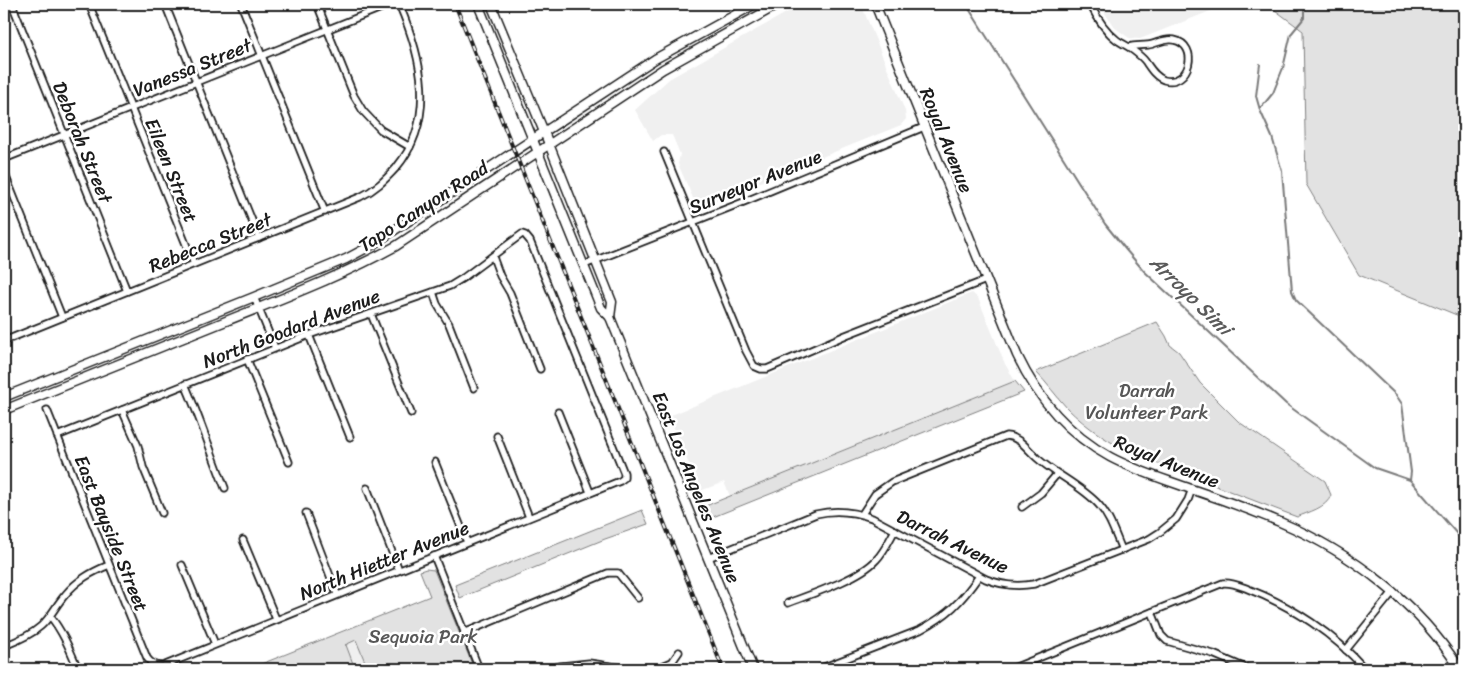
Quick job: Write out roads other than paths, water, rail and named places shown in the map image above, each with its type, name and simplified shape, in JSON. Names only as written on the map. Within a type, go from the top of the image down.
[{"type":"main road","name":"East Los Angeles Avenue","points":[[478,4],[601,308],[610,317],[754,669]]},
{"type":"main road","name":"East Los Angeles Avenue","points":[[490,4],[596,260],[612,302],[610,317]]},
{"type":"main road","name":"Tapo Canyon Road","points":[[4,397],[346,259],[372,245],[656,59],[755,4]]},
{"type":"main road","name":"Tapo Canyon Road","points":[[4,410],[351,270],[396,246],[663,69],[779,4]]},
{"type":"main road","name":"Royal Avenue","points":[[875,4],[986,280],[1024,369],[1036,390],[1056,414],[1083,439],[1110,457],[1146,473],[1280,523],[1309,536],[1351,560],[1410,607],[1443,645],[1460,669]]},
{"type":"street","name":"Deborah Street","points":[[12,4],[127,291]]},
{"type":"street","name":"Eileen Street","points":[[89,4],[194,264]]},
{"type":"street","points":[[165,4],[259,238]]},
{"type":"street","points":[[241,4],[324,212]]},
{"type":"street","points":[[317,4],[354,96],[363,112],[381,130],[410,147]]},
{"type":"street","name":"Vanessa Street","points":[[4,159],[391,4]]},
{"type":"street","name":"Rebecca Street","points":[[4,340],[324,212],[360,197],[377,187],[397,166],[410,147],[420,119],[422,88],[414,45],[399,4]]},
{"type":"street","points":[[1090,4],[1106,30],[1116,40],[1129,47],[1144,60],[1156,75],[1163,80],[1177,78],[1189,68],[1187,49],[1175,40],[1129,47]]},
{"type":"street","name":"Surveyor Avenue","points":[[584,265],[924,127]]},
{"type":"street","points":[[664,152],[746,352],[754,366],[761,369],[767,369],[846,335],[986,280]]},
{"type":"street","points":[[4,172],[62,317]]},
{"type":"street","name":"North Goodard Avenue","points":[[57,436],[246,359],[450,286],[493,257],[520,235],[525,235],[530,241],[624,473],[624,478]]},
{"type":"street","points":[[493,257],[500,276],[510,293],[540,369]]},
{"type":"street","points":[[433,292],[437,304],[449,324],[474,388]]},
{"type":"street","points":[[254,297],[275,348]]},
{"type":"street","points":[[371,314],[411,413]]},
{"type":"street","points":[[309,335],[350,437]]},
{"type":"street","points":[[246,359],[289,462]]},
{"type":"street","points":[[185,384],[201,420],[206,442],[225,488]]},
{"type":"street","name":"East Bayside Street","points":[[47,410],[146,658],[154,665]]},
{"type":"street","points":[[122,410],[138,446],[143,467],[162,513]]},
{"type":"street","points":[[558,412],[590,492]]},
{"type":"street","points":[[497,436],[529,517]]},
{"type":"street","points":[[862,514],[875,494],[892,482],[1006,436],[1013,436],[1018,438],[1056,474],[1089,496],[1100,506],[1109,519],[1122,550]]},
{"type":"street","points":[[434,462],[467,542]]},
{"type":"street","points":[[1022,507],[1041,493],[1056,474]]},
{"type":"street","name":"North Hietter Avenue","points":[[154,665],[163,666],[624,478]]},
{"type":"street","points":[[367,488],[399,570]]},
{"type":"street","name":"Darrah Avenue","points":[[708,558],[816,514],[842,510],[862,514],[998,584],[1022,586],[1034,584],[1149,539],[1169,526],[1188,500],[1192,489]]},
{"type":"street","points":[[306,513],[337,594]]},
{"type":"street","points":[[788,604],[852,577],[866,569],[875,562],[895,530]]},
{"type":"street","points":[[243,540],[276,620]]},
{"type":"street","points":[[434,556],[479,669]]},
{"type":"street","points":[[4,646],[31,634],[50,616],[64,595],[77,582],[89,574],[110,565]]},
{"type":"street","points":[[182,565],[215,644]]},
{"type":"street","points":[[464,633],[608,573],[618,573],[638,598]]},
{"type":"street","points":[[819,669],[920,630],[933,623],[947,614],[967,594],[980,576]]},
{"type":"street","points":[[1011,669],[1223,583],[1234,584],[1282,604],[1312,623],[1346,650],[1365,669]]},
{"type":"street","points":[[1346,650],[1393,592]]},
{"type":"street","points":[[1152,612],[1161,635],[1167,641],[1213,654],[1248,669]]},
{"type":"street","points":[[50,616],[58,625],[65,638],[78,669]]},
{"type":"street","points":[[655,669],[672,662],[679,652]]},
{"type":"street","points":[[548,669],[589,663],[630,669]]},
{"type":"waterway","name":"Arroyo Simi","points":[[966,4],[1105,224],[1144,271],[1286,404],[1375,468],[1410,480],[1464,542]]},
{"type":"waterway","points":[[1260,109],[1273,93],[1283,68],[1291,34],[1304,18],[1304,4]]},
{"type":"waterway","points":[[1260,64],[1256,96],[1272,137],[1282,171],[1292,291],[1296,300],[1396,395],[1402,404],[1411,472],[1410,480]]},
{"type":"railway","points":[[455,4],[723,669]]},
{"type":"park label","name":"Darrah Volunteer Park","points":[[1147,401]]},
{"type":"park label","name":"Sequoia Park","points":[[423,636]]}]
